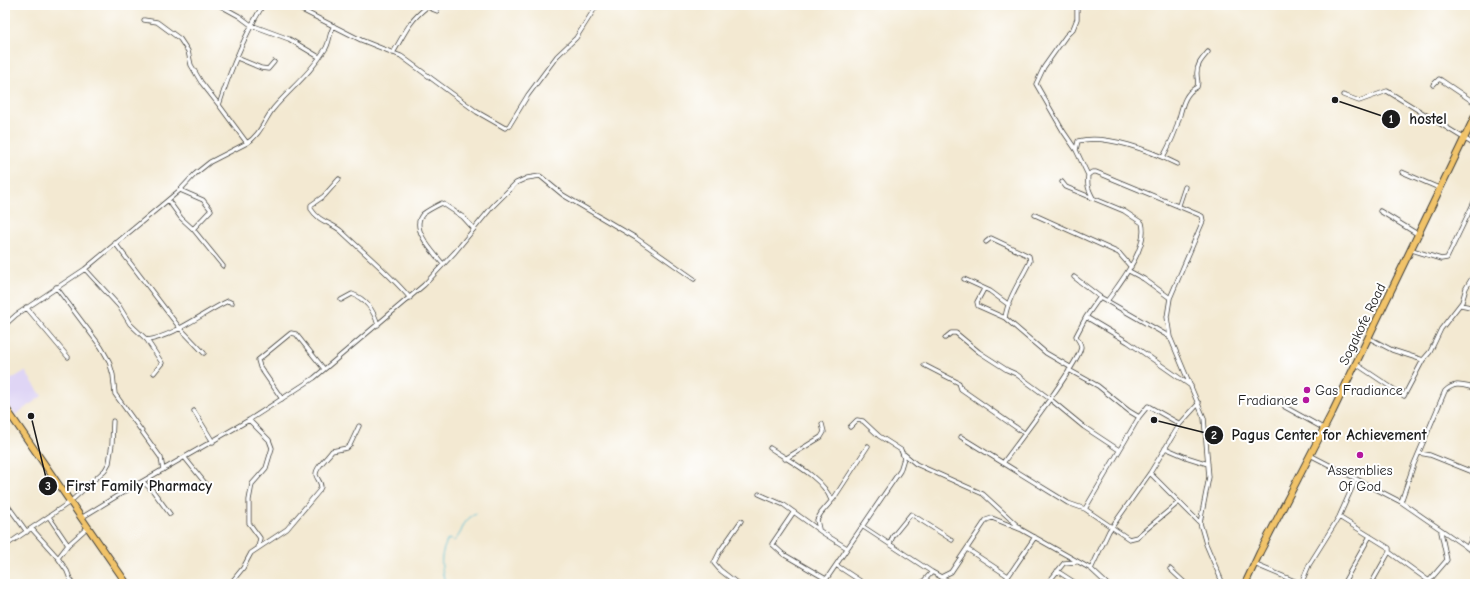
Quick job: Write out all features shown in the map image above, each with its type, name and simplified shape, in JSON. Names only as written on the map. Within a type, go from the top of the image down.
[{"type":"main road","name":"Sogakofe Road","points":[[1245,584],[1309,454],[1369,338],[1412,250],[1439,188],[1475,116]]},
{"type":"main road","points":[[5,407],[127,584]]},
{"type":"street","points":[[219,5],[240,16],[251,25],[289,39],[320,57]]},
{"type":"street","points":[[219,105],[226,83],[251,25],[263,5]]},
{"type":"street","points":[[292,5],[361,40],[401,56],[477,112],[505,128],[509,126],[528,95],[557,56],[576,38],[597,5]]},
{"type":"street","points":[[1077,5],[1077,19],[1073,29],[1066,36],[1044,67],[1036,84],[1055,119],[1076,150],[1088,175],[1087,187],[1093,198]]},
{"type":"street","points":[[393,53],[408,25],[420,12],[427,6],[437,11]]},
{"type":"street","points":[[144,20],[158,22],[185,44],[191,65],[201,82],[247,143]]},
{"type":"street","points":[[5,325],[26,307],[85,268],[180,190],[195,174],[210,162],[254,139],[273,110],[305,78],[320,57],[327,47],[330,31],[334,26]]},
{"type":"street","points":[[1163,157],[1178,123],[1181,107],[1191,90],[1197,87],[1199,82],[1197,75],[1198,65],[1208,52]]},
{"type":"street","points":[[237,58],[268,69],[274,62]]},
{"type":"street","points":[[1432,85],[1439,79],[1475,103]]},
{"type":"street","points":[[1343,95],[1359,101],[1387,91],[1475,145]]},
{"type":"street","points":[[1076,150],[1078,141],[1095,139],[1132,147],[1163,157],[1177,164]]},
{"type":"street","points":[[1088,175],[1096,172],[1202,216],[1203,221],[1170,298],[1167,317],[1170,337],[1192,386],[1204,418],[1208,464],[1207,492],[1200,524]]},
{"type":"street","points":[[1402,172],[1439,188]]},
{"type":"street","points":[[81,518],[249,420],[324,369],[410,298],[443,264],[473,228],[516,183],[527,178],[540,176],[563,195],[636,238],[694,279]]},
{"type":"street","points":[[339,179],[324,196],[314,201],[311,205],[311,209],[327,225],[340,230],[386,272],[410,298]]},
{"type":"street","points":[[1062,182],[1066,188],[1124,211],[1142,223],[1144,228],[1139,247],[1130,269],[1107,301]]},
{"type":"street","points":[[1179,206],[1185,188]]},
{"type":"street","points":[[180,190],[203,200],[211,210],[193,229]]},
{"type":"street","points":[[168,200],[181,218],[193,229],[223,266]]},
{"type":"street","points":[[1412,250],[1441,259],[1447,258],[1475,200]]},
{"type":"street","points":[[443,264],[424,241],[417,225],[418,220],[442,202],[463,217],[473,228]]},
{"type":"street","points":[[1380,211],[1419,234]]},
{"type":"street","points":[[1035,215],[1119,253],[1130,269],[1170,298]]},
{"type":"street","points":[[986,242],[991,238],[998,240],[1028,256],[1030,261],[1015,288],[1005,318]]},
{"type":"street","points":[[115,243],[179,327],[204,353]]},
{"type":"street","points":[[85,268],[119,306],[130,324],[148,340],[162,363],[154,373]]},
{"type":"street","points":[[1356,364],[1404,396],[1423,360],[1430,352],[1441,329],[1461,305],[1466,288],[1474,278],[1475,273]]},
{"type":"street","points":[[1074,277],[1100,297],[1170,337]]},
{"type":"street","points":[[964,279],[990,291],[1009,305]]},
{"type":"street","points":[[56,287],[104,352],[113,374],[115,394],[161,458],[163,470]]},
{"type":"street","points":[[984,289],[977,302],[978,306],[1005,318],[1046,352],[1098,386],[1129,411],[1139,417]]},
{"type":"street","points":[[341,300],[352,294],[356,295],[375,313],[378,325]]},
{"type":"street","points":[[1003,463],[1070,369],[1079,353],[1081,346],[1076,336],[1086,317],[1100,297]]},
{"type":"street","points":[[148,340],[156,338],[179,327],[228,301],[232,303]]},
{"type":"street","points":[[1461,305],[1475,308]]},
{"type":"street","points":[[26,307],[68,357]]},
{"type":"street","points":[[1086,317],[1128,342],[1192,386]]},
{"type":"street","points":[[282,399],[260,367],[258,360],[291,333],[296,334],[324,369]]},
{"type":"street","points":[[945,338],[951,333],[956,333],[979,352],[1016,374],[1084,427],[1119,450]]},
{"type":"street","points":[[1369,338],[1392,350],[1423,360]]},
{"type":"street","points":[[924,365],[959,383],[961,389],[1024,432]]},
{"type":"street","points":[[1401,502],[1419,453],[1445,391],[1452,386],[1460,384],[1475,388]]},
{"type":"street","points":[[1283,400],[1285,407],[1323,428]]},
{"type":"street","points":[[1091,568],[1112,527],[1150,473],[1180,424],[1199,403]]},
{"type":"street","points":[[1084,509],[1139,417],[1148,406],[1180,424]]},
{"type":"street","points":[[194,411],[212,442]]},
{"type":"street","points":[[850,427],[860,419],[916,464],[984,494],[1022,530]]},
{"type":"street","points":[[249,420],[269,440],[272,448],[266,468],[252,484],[249,500],[249,523],[260,538],[258,548]]},
{"type":"street","points":[[5,546],[70,502],[107,467],[112,444],[113,421]]},
{"type":"street","points":[[785,459],[821,437],[824,432],[822,424]]},
{"type":"street","points":[[230,584],[243,568],[251,553],[290,526],[321,488],[321,483],[316,473],[318,467],[329,458],[332,451],[347,448],[350,445],[359,426]]},
{"type":"street","points":[[961,437],[1068,503],[1084,509],[1132,540],[1137,538],[1179,502]]},
{"type":"street","points":[[819,528],[817,520],[868,446]]},
{"type":"street","points":[[770,448],[815,479],[828,494],[831,500]]},
{"type":"street","points":[[1165,448],[1208,464]]},
{"type":"street","points":[[1419,453],[1430,455],[1475,473]]},
{"type":"street","points":[[823,584],[900,471],[904,454]]},
{"type":"street","points":[[1309,454],[1401,502],[1441,532],[1475,553]]},
{"type":"street","points":[[185,458],[205,482]]},
{"type":"street","points":[[1150,473],[1200,524],[1206,544],[1223,584]]},
{"type":"street","points":[[1254,564],[1301,584],[1309,565],[1339,517],[1356,479]]},
{"type":"street","points":[[143,482],[156,495],[170,514]]},
{"type":"street","points":[[759,494],[784,505],[847,548]]},
{"type":"street","points":[[5,502],[27,532]]},
{"type":"street","points":[[794,513],[772,544],[783,554],[826,579]]},
{"type":"street","points":[[890,544],[896,532],[911,514],[952,540]]},
{"type":"street","points":[[49,517],[68,545]]},
{"type":"street","points":[[1339,517],[1387,545],[1390,552],[1429,581],[1447,560],[1441,532]]},
{"type":"street","points":[[941,577],[951,572],[989,518],[1034,536],[1076,562],[1091,568],[1107,584]]},
{"type":"street","points":[[738,584],[720,570],[714,563],[720,550],[741,521]]},
{"type":"street","points":[[862,526],[932,572],[954,584]]},
{"type":"street","points":[[58,558],[68,545],[88,527]]},
{"type":"street","points":[[32,529],[58,558],[67,571],[72,584]]},
{"type":"street","points":[[1467,548],[1475,533]]},
{"type":"street","points":[[1004,584],[1034,536]]},
{"type":"street","points":[[1343,584],[1370,536]]},
{"type":"street","points":[[967,549],[1008,576]]},
{"type":"street","points":[[1371,584],[1390,552]]},
{"type":"street","points":[[1047,584],[1056,571],[1064,564],[1076,562]]},
{"type":"street","points":[[836,565],[865,584]]},
{"type":"street","points":[[1170,568],[1186,584]]},
{"type":"street","points":[[1056,571],[1077,584]]},
{"type":"street","points":[[921,584],[932,572]]},
{"type":"shaded area","points":[[25,371],[42,396],[15,415],[5,400],[5,383]]},
{"type":"waterway","points":[[445,584],[442,561],[445,545],[448,539],[454,541],[460,534],[467,520],[476,514]]},
{"type":"place","name":"hostel","points":[[1335,100]]},
{"type":"place","name":"Gas Fradiance","points":[[1307,390]]},
{"type":"place","name":"Fradiance","points":[[1306,400]]},
{"type":"place","name":"First Family Pharmacy","points":[[31,416]]},
{"type":"place","name":"Pagus Center for Achievement","points":[[1154,420]]},
{"type":"place","name":"Assemblies Of God","points":[[1360,455]]}]
